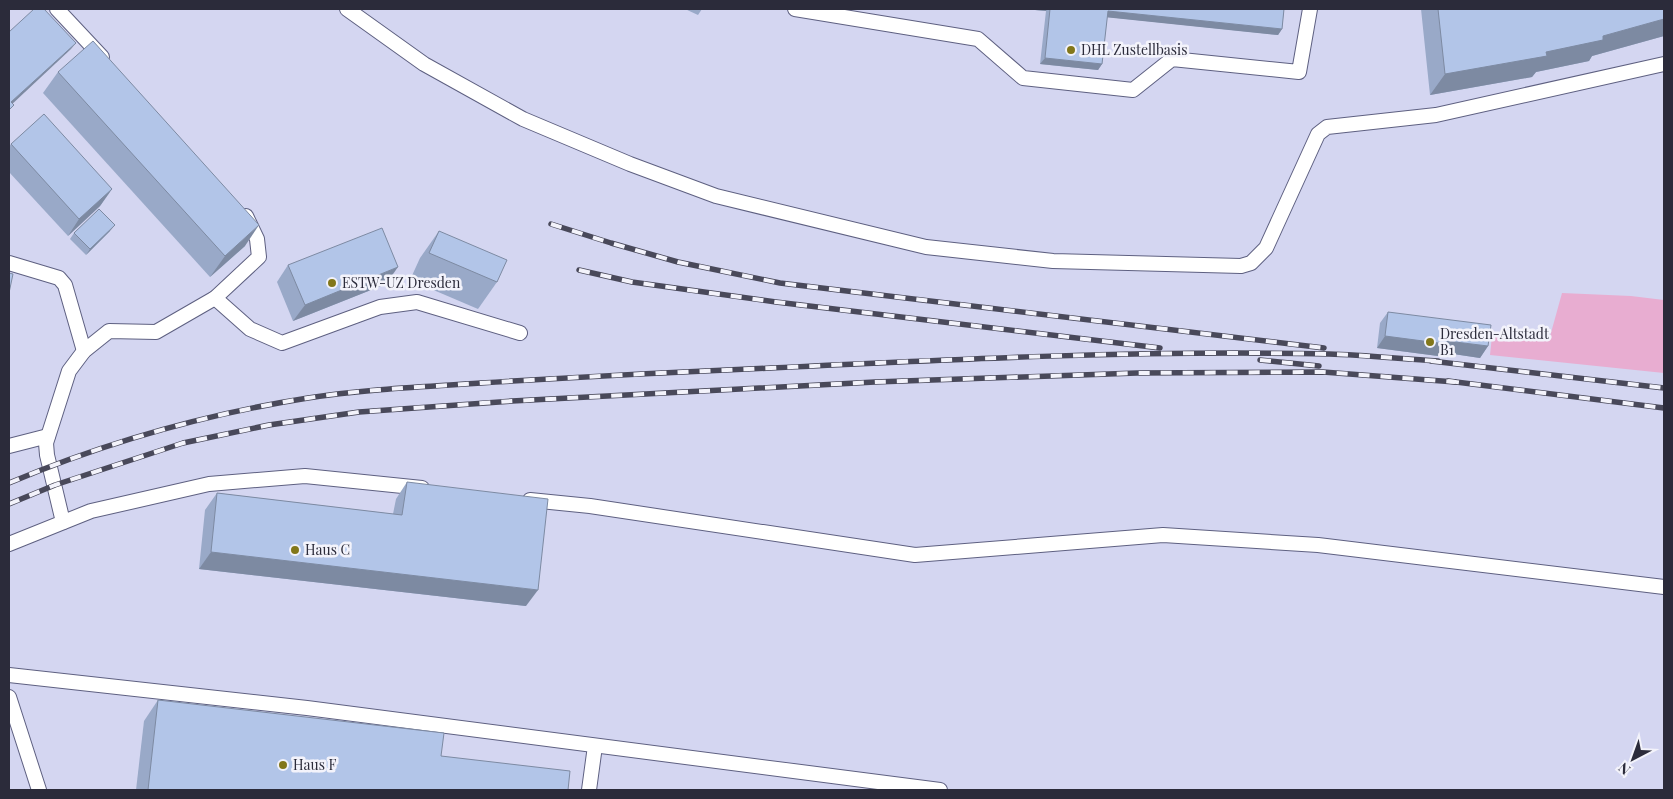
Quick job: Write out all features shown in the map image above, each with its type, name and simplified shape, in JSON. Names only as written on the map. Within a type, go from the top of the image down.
[{"type":"lane","points":[[57,9],[111,67]]},
{"type":"lane","points":[[347,9],[424,64],[523,119],[630,164],[716,196],[926,247],[1053,261],[1241,266],[1251,263],[1266,248],[1318,134],[1327,127],[1436,115],[1664,64]]},
{"type":"lane","points":[[795,9],[978,38],[1023,78],[1133,90],[1172,59],[1299,72],[1310,9]]},
{"type":"lane","points":[[63,522],[47,455],[46,442],[69,371],[84,351],[109,331],[156,332],[215,298],[259,257],[257,239],[248,218],[238,205]]},
{"type":"lane","points":[[9,263],[59,278],[64,285],[84,351]]},
{"type":"lane","points":[[215,298],[250,329],[282,343],[380,307],[417,302],[520,333]]},
{"type":"lane","points":[[9,446],[48,436]]},
{"type":"lane","points":[[9,544],[91,511],[209,484],[305,476],[432,489]]},
{"type":"lane","points":[[521,499],[590,506],[915,555],[1163,536],[1318,545],[1664,587]]},
{"type":"lane","points":[[9,675],[307,708],[940,790]]},
{"type":"lane","points":[[9,697],[39,790]]},
{"type":"lane","points":[[589,790],[595,746]]},
{"type":"shaded area","points":[[9,9],[1664,9],[1664,790],[9,790]]},
{"type":"shaded area","points":[[1562,293],[1631,296],[1664,300],[1664,373],[1490,355],[1492,336],[1549,340]]},
{"type":"building","points":[[34,9],[44,9],[76,43],[11,102],[14,105],[9,110],[9,32]]},
{"type":"building","name":"DHL Zustellbasis","points":[[1050,9],[1284,9],[1282,29],[1108,11],[1102,64],[1045,58]]},
{"type":"building","points":[[1438,9],[1664,9],[1664,19],[1603,36],[1603,40],[1546,52],[1547,56],[1445,74]]},
{"type":"building","points":[[93,41],[259,225],[225,256],[58,72]]},
{"type":"building","points":[[44,114],[112,189],[79,219],[11,144]]},
{"type":"building","points":[[99,209],[115,225],[90,249],[74,233]]},
{"type":"building","name":"ESTW-UZ Dresden","points":[[382,228],[398,267],[305,305],[288,265]]},
{"type":"building","points":[[439,231],[507,260],[497,282],[429,253]]},
{"type":"building","points":[[9,273],[13,274],[9,293]]},
{"type":"building","points":[[1388,312],[1491,325],[1488,346],[1447,341],[1446,344],[1385,336]]},
{"type":"building","points":[[407,482],[548,499],[538,590],[211,552],[217,493],[402,515]]},
{"type":"building","name":"Haus F","points":[[158,700],[444,733],[441,756],[570,771],[568,790],[148,790]]},
{"type":"railway","points":[[551,224],[678,262],[780,283],[1324,348]]},
{"type":"railway","points":[[579,270],[632,282],[776,302],[1160,348]]},
{"type":"railway","points":[[9,483],[81,455],[194,421],[308,398],[373,390],[910,361],[1120,354],[1259,353],[1343,355],[1438,361]]},
{"type":"railway","points":[[1260,360],[1319,366]]},
{"type":"railway","points":[[1431,361],[1664,388]]},
{"type":"railway","points":[[9,504],[55,485],[183,443],[269,425],[359,412],[512,401],[875,382],[1137,373],[1323,372],[1455,382]]},
{"type":"railway","points":[[1448,381],[1664,408]]},
{"type":"place","name":"DHL Zustellbasis","points":[[1071,50]]},
{"type":"place","name":"ESTW-UZ Dresden","points":[[332,283]]},
{"type":"place","name":"Dresden-Altstadt B1","points":[[1430,342]]},
{"type":"place","name":"Haus C","points":[[295,550]]},
{"type":"place","name":"Haus F","points":[[283,765]]}]
